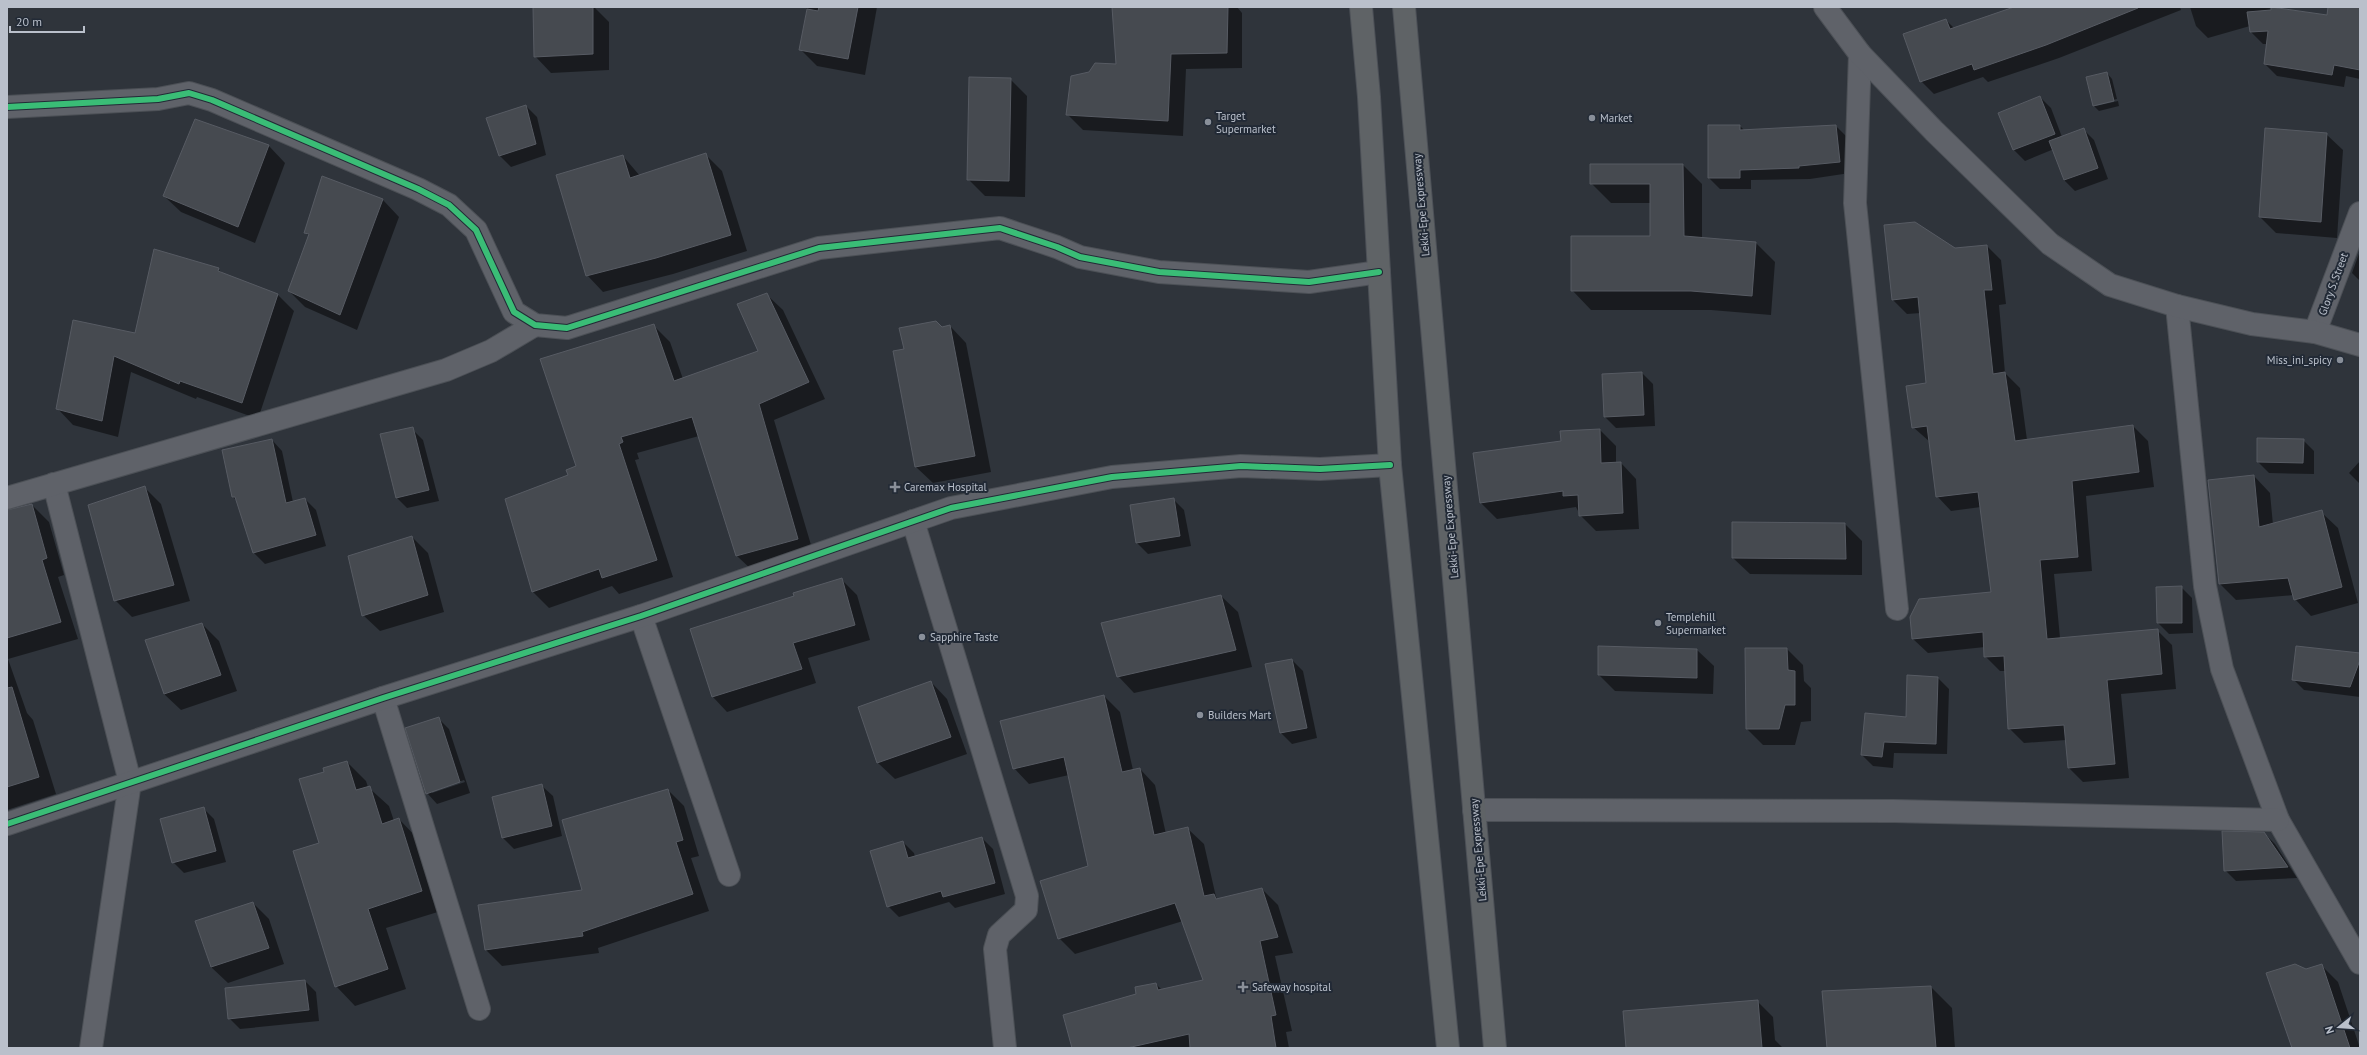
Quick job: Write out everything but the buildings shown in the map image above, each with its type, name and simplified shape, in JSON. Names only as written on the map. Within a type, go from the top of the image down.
[{"type":"highway","points":[[1361,7],[1369,97],[1390,465],[1448,1048]]},
{"type":"highway","name":"Lekki-Epe Expressway","points":[[1404,7],[1495,1048]]},
{"type":"street","points":[[1825,7],[1860,54],[1934,131],[2050,244],[2110,285],[2177,306],[2252,324],[2315,332],[2360,345]]},
{"type":"street","points":[[1860,54],[1854,203],[1897,609]]},
{"type":"street","points":[[7,108],[158,99],[189,93],[212,100],[418,189],[449,205],[476,230],[514,312],[535,325],[567,328],[819,248],[1000,228],[1057,247],[1080,258],[1159,272],[1309,282],[1379,272]]},
{"type":"street","name":"Glory S. Street","points":[[2315,332],[2360,213]]},
{"type":"street","points":[[2177,306],[2205,586],[2222,669],[2278,820],[2360,962]]},
{"type":"street","points":[[7,498],[446,370],[492,351],[535,325]]},
{"type":"street","points":[[7,824],[383,698],[641,616],[951,508],[1112,477],[1241,466],[1320,469],[1390,465]]},
{"type":"street","points":[[54,484],[130,782],[91,1048]]},
{"type":"street","points":[[913,521],[1026,896],[1026,910],[999,934],[996,949],[1005,1048]]},
{"type":"street","points":[[641,616],[729,875]]},
{"type":"street","points":[[383,698],[479,1009]]},
{"type":"street","points":[[1474,810],[1894,812],[2278,820]]},
{"type":"cycle path","points":[[7,107],[158,99],[189,93],[212,100],[418,189],[449,205],[476,230],[514,312],[535,325],[567,328],[819,248],[1000,228],[1057,247],[1080,257],[1159,272],[1309,282],[1379,272]]},
{"type":"cycle path","points":[[7,824],[383,698],[641,616],[951,508],[1112,477],[1241,466],[1320,469],[1390,465]]},
{"type":"place","name":"Market","points":[[1592,118]]},
{"type":"place","name":"Target Supermarket","points":[[1208,122]]},
{"type":"place","name":"Miss_ini_spicy","points":[[2340,360]]},
{"type":"place","name":"Caremax Hospital","points":[[895,487]]},
{"type":"place","name":"Templehill Supermarket","points":[[1658,623]]},
{"type":"place","name":"Sapphire Taste","points":[[922,637]]},
{"type":"place","name":"Builders Mart","points":[[1200,715]]},
{"type":"place","name":"Safeway hospital","points":[[1243,987]]}]
